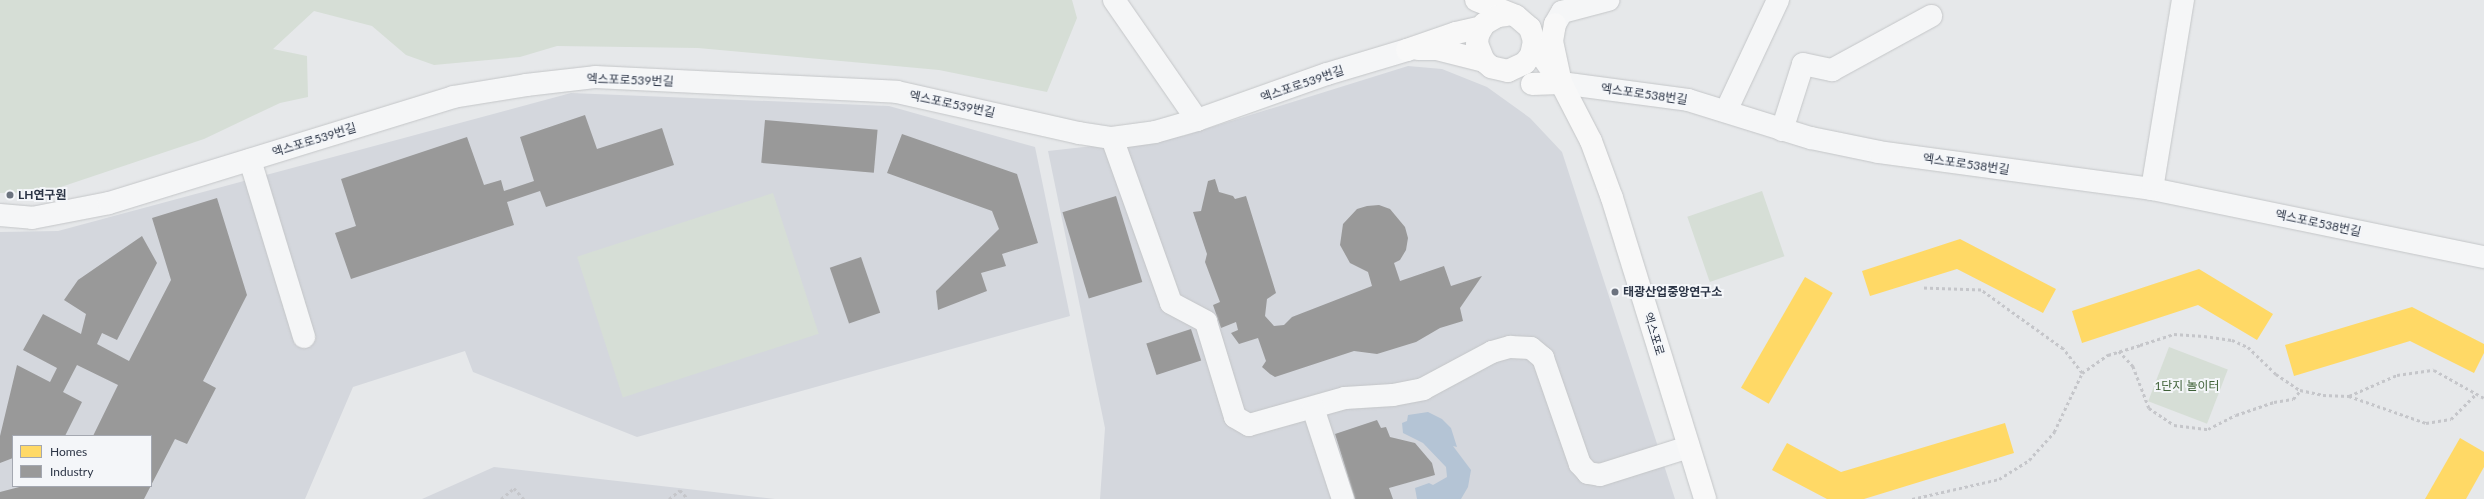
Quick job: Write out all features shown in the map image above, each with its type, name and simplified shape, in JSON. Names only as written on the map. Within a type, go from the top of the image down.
[{"type":"main road","points":[[1469,1],[1511,16],[1530,28],[1533,41],[1561,83]]},
{"type":"main road","points":[[1469,1],[1483,26],[1478,44],[1484,61]]},
{"type":"main road","points":[[1448,36],[1458,26],[1469,1]]},
{"type":"main road","points":[[1407,50],[1483,26],[1498,16],[1558,18]]},
{"type":"main road","points":[[1508,71],[1525,63],[1533,41],[1558,18]]},
{"type":"main road","points":[[1558,18],[1552,41],[1561,83]]},
{"type":"main road","points":[[1407,50],[1437,49],[1484,61],[1495,68],[1508,71],[1572,103]]},
{"type":"main road","points":[[1532,84],[1561,83]]},
{"type":"main road","name":"엑스포로","points":[[1561,83],[1591,141],[1612,198],[1705,499]]},
{"type":"street","points":[[1114,0],[1197,120]]},
{"type":"street","points":[[1558,18],[1608,0]]},
{"type":"street","points":[[1726,111],[1778,0]]},
{"type":"street","points":[[2152,189],[2183,0]]},
{"type":"street","points":[[1782,130],[1803,64],[1832,70],[1931,16]]},
{"type":"street","name":"엑스포로539번길","points":[[0,215],[32,218],[50,213],[109,203],[453,97],[526,85],[595,77],[897,92],[1079,133],[1112,138],[1155,132],[1197,120],[1328,74],[1407,50]]},
{"type":"street","name":"엑스포로538번길","points":[[1561,83],[1688,100],[1782,130],[1879,152],[2152,189],[2484,257]]},
{"type":"street","points":[[1112,138],[1171,303],[1206,322],[1235,417],[1249,425],[1345,398],[1393,395],[1423,389],[1492,352],[1510,347],[1531,348],[1544,358],[1580,464],[1588,473],[1600,475],[1689,447]]},
{"type":"street","points":[[250,160],[304,337]]},
{"type":"street","points":[[0,202],[34,206],[50,213]]},
{"type":"street","points":[[1313,408],[1343,499]]},
{"type":"path","points":[[1922,288],[1980,290],[2063,349],[2082,373]]},
{"type":"path","points":[[1912,499],[1999,479],[2029,460],[2054,432],[2082,373],[2108,355],[2174,334],[2232,340],[2248,347],[2276,374],[2300,390],[2323,395],[2349,396],[2426,423],[2451,419],[2476,394]]},
{"type":"path","points":[[2119,351],[2133,366],[2149,408],[2174,425],[2208,430],[2236,415],[2274,402],[2293,399],[2300,390]]},
{"type":"path","points":[[2349,396],[2397,375],[2434,370],[2484,398]]},
{"type":"path","points":[[501,499],[514,488],[524,499]]},
{"type":"path","points":[[668,499],[680,490],[688,499]]},
{"type":"shaded area","points":[[1408,66],[1442,69],[1487,87],[1530,118],[1562,152],[1675,499],[1100,499],[1105,428],[1048,151],[1183,136]]},
{"type":"shaded area","points":[[571,93],[889,106],[1035,147],[1070,316],[637,437],[473,372],[465,351],[353,387],[305,499],[0,499],[0,232],[58,231]]},
{"type":"shaded area","points":[[494,467],[775,499],[422,499]]},
{"type":"green space","points":[[0,0],[1072,0],[1077,18],[1047,92],[939,70],[698,48],[557,46],[520,57],[434,65],[406,55],[372,26],[314,11],[273,49],[307,56],[308,97],[280,103],[204,139],[46,192],[0,193]]},
{"type":"green space","points":[[1762,191],[1784,256],[1710,282],[1687,217]]},
{"type":"green space","points":[[773,193],[819,334],[623,397],[577,257]]},
{"type":"green space","name":"1단지 놀이터","points":[[2169,347],[2228,370],[2207,424],[2148,401]]},
{"type":"water","points":[[1428,412],[1442,419],[1451,428],[1457,447],[1453,446],[1471,470],[1468,487],[1461,499],[1417,499],[1415,488],[1429,483],[1433,485],[1447,477],[1446,467],[1423,443],[1403,433],[1402,423],[1407,421],[1408,415]]},
{"type":"building: Homes","points":[[1960,239],[2056,289],[2043,313],[1957,269],[1870,296],[1862,271]]},
{"type":"building: Homes","points":[[2199,269],[2273,314],[2257,340],[2198,305],[2082,343],[2072,311]]},
{"type":"building: Homes","points":[[1805,277],[1833,293],[1769,404],[1741,388]]},
{"type":"building: Homes","points":[[2412,307],[2484,344],[2484,353],[2474,373],[2410,341],[2294,376],[2285,345]]},
{"type":"building: Homes","points":[[2005,423],[2014,453],[1864,499],[1827,499],[1772,470],[1787,443],[1841,472]]},
{"type":"building: Homes","points":[[2460,438],[2484,452],[2484,467],[2466,499],[2425,499]]},
{"type":"building: Industry","points":[[585,115],[597,149],[662,128],[674,165],[546,207],[540,191],[507,202],[514,225],[351,279],[335,233],[356,226],[341,179],[467,137],[484,185],[501,180],[504,191],[534,181],[520,137]]},
{"type":"building: Industry","points":[[765,120],[878,130],[874,173],[761,163]]},
{"type":"building: Industry","points":[[902,134],[1017,174],[1038,243],[1002,254],[1006,266],[981,273],[987,291],[938,310],[936,291],[999,229],[992,211],[887,173]]},
{"type":"building: Industry","points":[[1215,179],[1219,192],[1233,196],[1235,199],[1246,196],[1276,293],[1267,299],[1265,316],[1274,326],[1284,325],[1292,317],[1372,286],[1368,272],[1350,263],[1340,245],[1343,224],[1357,209],[1379,205],[1390,209],[1405,227],[1408,238],[1406,250],[1400,260],[1394,263],[1400,281],[1444,266],[1451,286],[1482,276],[1460,308],[1463,321],[1440,328],[1416,342],[1377,354],[1354,351],[1275,377],[1262,367],[1266,361],[1258,338],[1239,344],[1231,333],[1238,330],[1236,322],[1221,328],[1213,305],[1220,302],[1205,262],[1207,254],[1193,212],[1201,211],[1208,181]]},
{"type":"building: Industry","points":[[1116,196],[1142,282],[1089,298],[1062,212]]},
{"type":"building: Industry","points":[[217,198],[247,295],[203,381],[216,388],[187,444],[175,439],[152,483],[152,435],[93,435],[118,385],[77,365],[63,392],[82,402],[66,435],[12,435],[12,458],[0,463],[0,436],[17,365],[50,382],[57,368],[23,350],[43,314],[81,334],[86,314],[64,300],[78,280],[142,236],[157,263],[117,340],[102,333],[97,344],[129,361],[171,280],[152,218]]},
{"type":"building: Industry","points":[[861,257],[880,313],[849,324],[830,268]]},
{"type":"building: Industry","points":[[1191,329],[1201,360],[1156,375],[1146,344]]},
{"type":"building: Industry","points":[[1377,420],[1381,428],[1386,427],[1390,437],[1415,443],[1432,463],[1435,475],[1389,488],[1393,499],[1355,499],[1335,434]]},
{"type":"building: Industry","points":[[19,487],[150,487],[144,499],[0,499],[0,492]]},
{"type":"place","name":"LH연구원","points":[[10,195]]},
{"type":"place","name":"태광산업중앙연구소","points":[[1615,292]]}]
